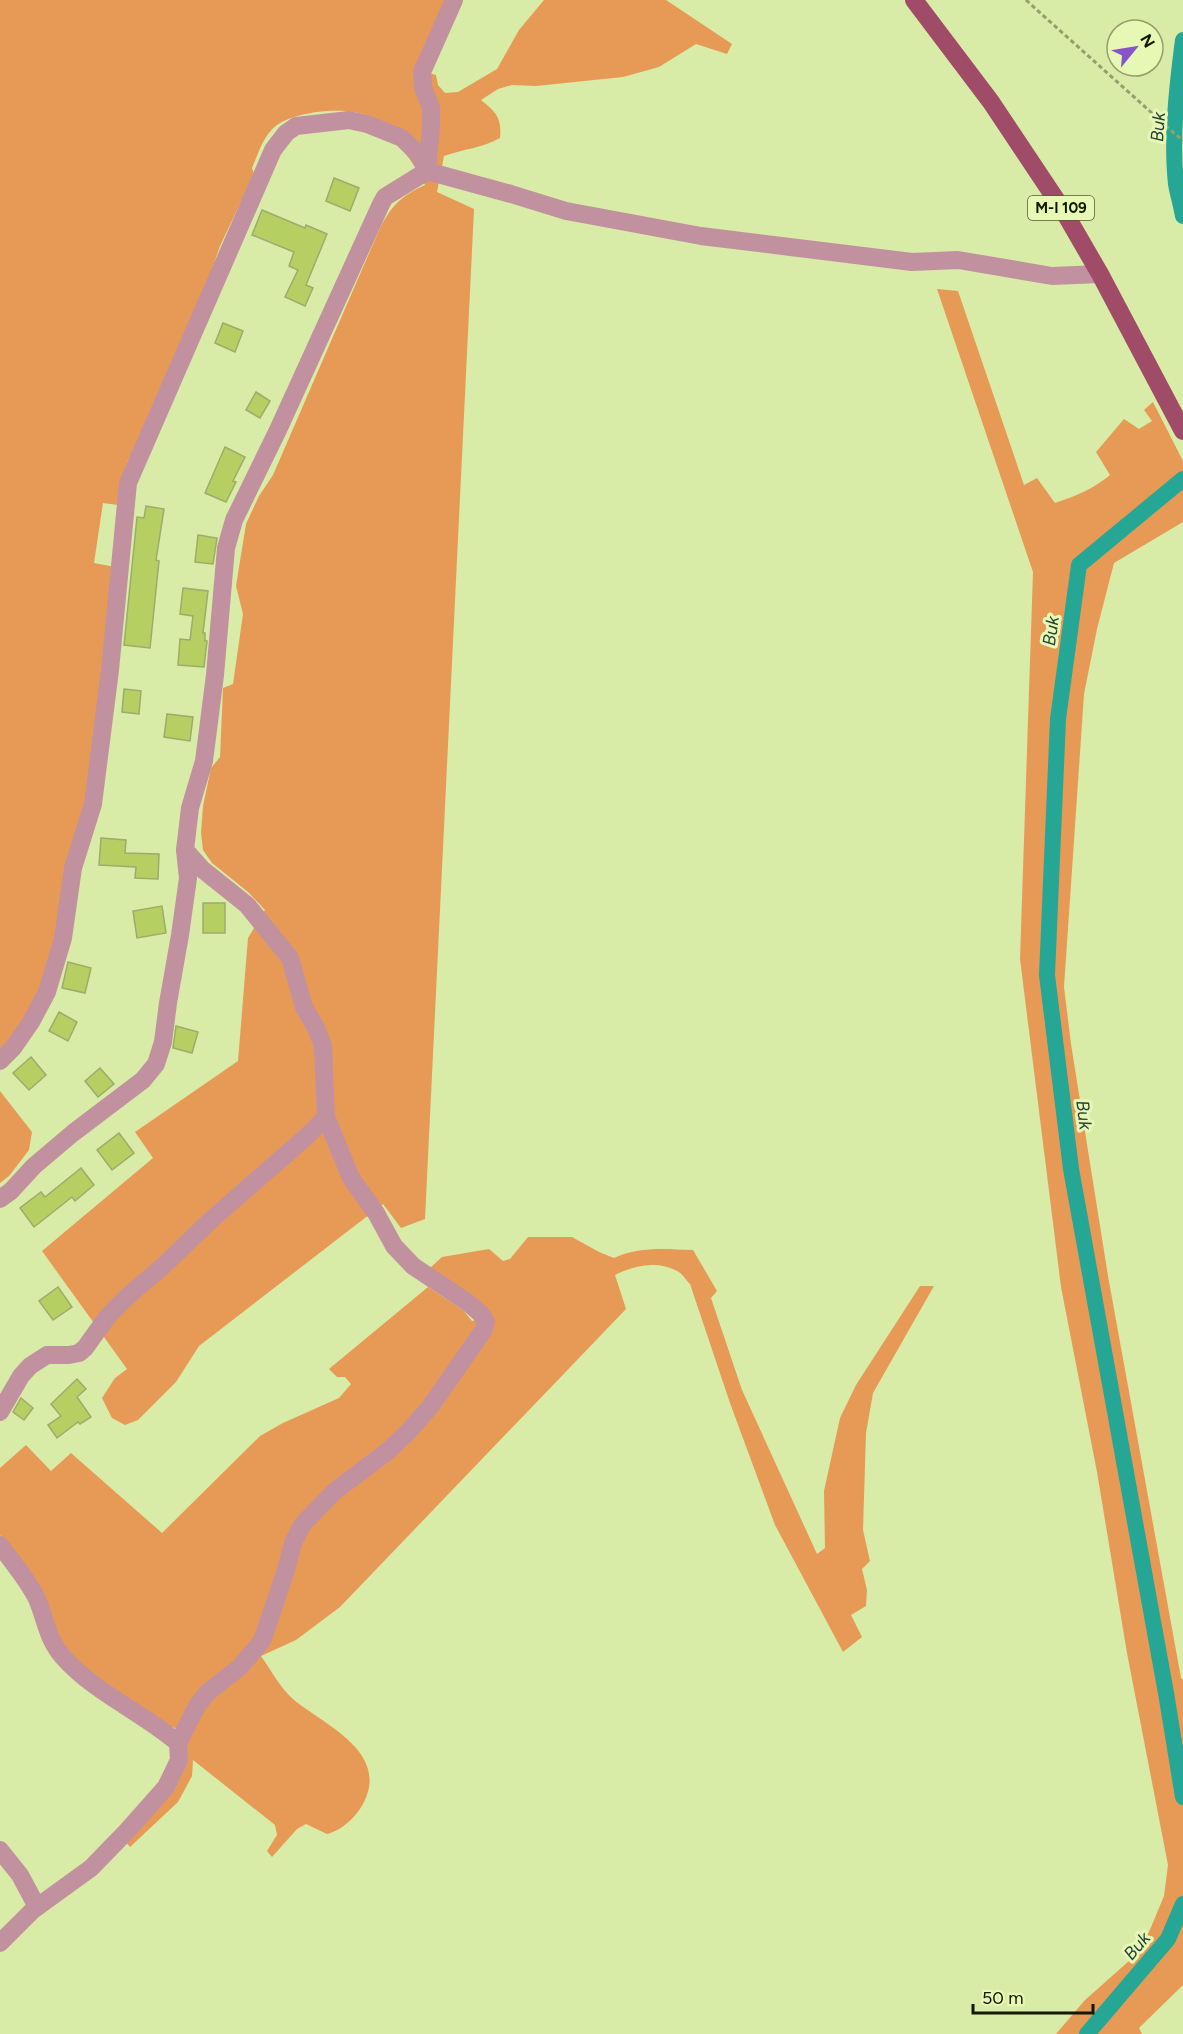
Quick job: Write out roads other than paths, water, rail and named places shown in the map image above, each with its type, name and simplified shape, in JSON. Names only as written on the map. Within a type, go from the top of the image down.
[{"type":"main road","name":"M-I 109","points":[[914,0],[991,102],[1063,210],[1100,274],[1183,431]]},
{"type":"street","points":[[427,171],[431,108],[423,87],[422,72],[454,0]]},
{"type":"street","points":[[0,1061],[13,1048],[31,1022],[47,992],[63,938],[73,868],[93,804],[110,670],[128,483],[273,150],[286,133],[296,126],[349,120],[367,124],[402,138],[419,155],[427,171]]},
{"type":"street","points":[[0,1199],[73,1133],[143,1080],[156,1064],[163,1042],[188,878],[185,850],[190,808],[204,761],[215,675],[226,548],[234,520],[278,430],[385,196],[427,171],[566,211],[701,236],[912,262],[958,260],[1052,276],[1100,274]]},
{"type":"street","points":[[0,1944],[37,1907],[91,1868],[126,1833],[166,1787],[179,1760],[178,1743],[197,1706],[207,1693],[240,1667],[262,1641],[293,1543],[302,1525],[335,1491],[388,1451],[407,1433],[429,1407],[483,1331],[486,1322],[481,1314],[467,1302],[412,1266],[394,1246],[376,1213],[351,1178],[326,1117],[323,1046],[304,1006],[290,958],[247,905],[202,869],[185,850]]},
{"type":"street","points":[[0,1412],[21,1376],[30,1366],[47,1355],[69,1356],[85,1348],[108,1316],[128,1296],[326,1117]]},
{"type":"street","points":[[0,1545],[36,1598],[50,1639],[77,1672],[163,1730],[178,1743]]},
{"type":"street","points":[[0,1850],[20,1875],[37,1907]]},
{"type":"waterway","name":"Buk","points":[[1183,40],[1174,130],[1176,184],[1183,216]]},
{"type":"waterway","name":"Buk","points":[[1183,479],[1079,565],[1058,719],[1047,975],[1071,1169],[1183,1797]]},
{"type":"waterway","name":"Buk","points":[[1087,2034],[1168,1939],[1183,1904]]}]
